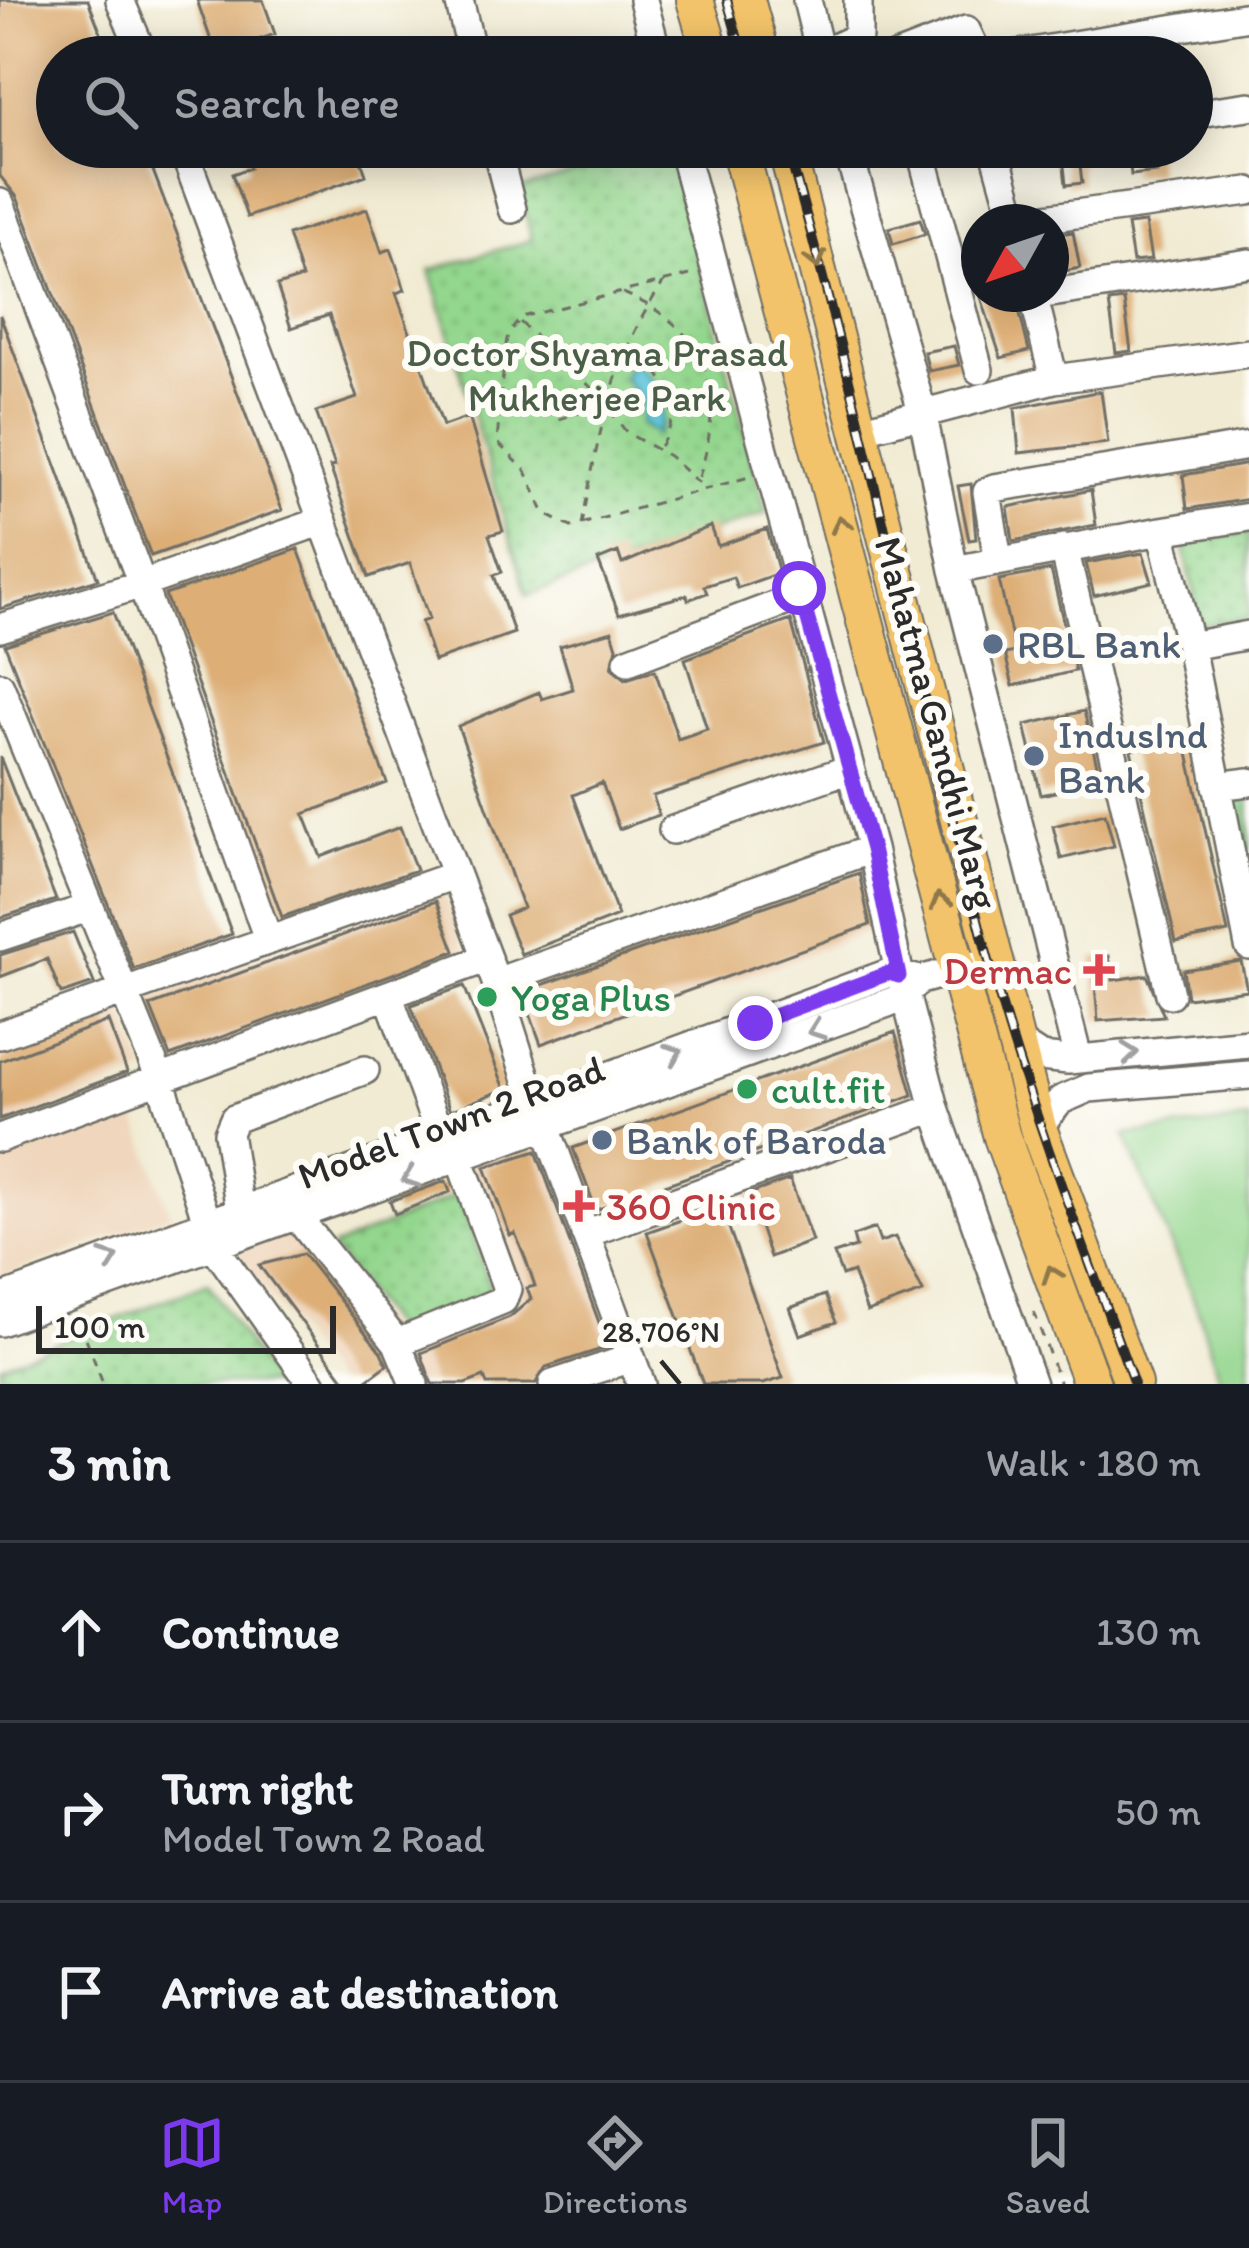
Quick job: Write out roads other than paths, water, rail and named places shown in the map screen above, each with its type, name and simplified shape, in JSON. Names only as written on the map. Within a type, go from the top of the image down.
[{"type":"main road","points":[[695,0],[706,36]]},
{"type":"main road","points":[[753,2],[759,36]]},
{"type":"main road","name":"Mahatma Gandhi Marg","points":[[744,168],[922,980],[1002,1137],[1092,1384]]},
{"type":"main road","name":"Mahatma Gandhi Marg","points":[[792,168],[1039,1128],[1133,1384]]},
{"type":"street","points":[[120,0],[135,36]]},
{"type":"street","points":[[458,0],[467,36]]},
{"type":"street","points":[[643,0],[652,36]]},
{"type":"street","points":[[807,0],[815,36]]},
{"type":"street","points":[[858,0],[858,36]]},
{"type":"street","points":[[1098,36],[1218,10],[1249,16]]},
{"type":"street","points":[[1213,111],[1249,106]]},
{"type":"street","points":[[190,168],[636,1371],[553,1384]]},
{"type":"street","points":[[501,168],[512,209]]},
{"type":"street","points":[[688,168],[872,849],[922,980],[935,1108],[1032,1384]]},
{"type":"street","points":[[853,168],[922,411],[954,570],[1078,1058]]},
{"type":"street","points":[[926,168],[979,370]]},
{"type":"street","points":[[1000,168],[1010,204]]},
{"type":"street","points":[[1069,215],[1249,191]]},
{"type":"street","points":[[0,203],[268,939]]},
{"type":"street","points":[[1069,290],[1249,263]]},
{"type":"street","points":[[1044,312],[1054,379]]},
{"type":"street","points":[[860,430],[1054,379],[1249,353]]},
{"type":"street","points":[[998,560],[987,493],[994,488],[1249,446]]},
{"type":"street","points":[[954,570],[1249,517]]},
{"type":"street","points":[[0,628],[323,520]]},
{"type":"street","points":[[1161,531],[1190,646],[1217,786],[1240,865],[1249,946]]},
{"type":"street","points":[[1064,548],[1170,994]]},
{"type":"street","points":[[628,661],[800,596]]},
{"type":"street","points":[[1190,646],[1249,635]]},
{"type":"street","points":[[2,699],[160,1079],[211,1236],[312,1384]]},
{"type":"street","points":[[673,830],[849,769]]},
{"type":"street","points":[[1217,786],[1249,782]]},
{"type":"street","points":[[0,1138],[389,997],[490,971],[872,849]]},
{"type":"street","points":[[0,1034],[455,874]]},
{"type":"street","points":[[0,937],[88,908]]},
{"type":"street","name":"Model Town 2 Road","points":[[0,1322],[70,1298],[211,1236],[240,1211],[450,1149],[922,980],[995,959]]},
{"type":"street","points":[[389,997],[507,1289],[502,1300],[397,1343]]},
{"type":"street","points":[[1018,1042],[1041,1057],[1078,1058],[1249,1043]]},
{"type":"street","points":[[240,1211],[228,1133],[234,1119],[365,1070]]},
{"type":"street","points":[[1039,1128],[1060,1100],[1089,1088],[1249,1075]]},
{"type":"street","points":[[585,1234],[935,1108]]},
{"type":"street","name":"Model Town 2 Road","points":[[0,1299],[211,1236],[299,1219],[450,1149]]},
{"type":"street","points":[[299,1219],[397,1343],[414,1384]]},
{"type":"water","points":[[631,360],[659,392],[662,412],[657,434],[641,424],[642,399],[623,378]]},
{"type":"railway","points":[[727,0],[737,36]]},
{"type":"railway","points":[[793,168],[840,343],[982,935],[1015,1049],[1134,1384]]},
{"type":"place","name":"RBL Bank","points":[[993,644]]},
{"type":"place","name":"IndusInd Bank","points":[[1034,756]]},
{"type":"place","name":"Dermac","points":[[1099,970]]},
{"type":"place","name":"Yoga Plus","points":[[487,997]]},
{"type":"place","name":"cult.fit","points":[[747,1089]]},
{"type":"place","name":"Bank of Baroda","points":[[602,1140]]},
{"type":"place","name":"360 Clinic","points":[[579,1206]]},
{"type":"park label","name":"Doctor Shyama Prasad Mukherjee Park","points":[[597,374]]}]
